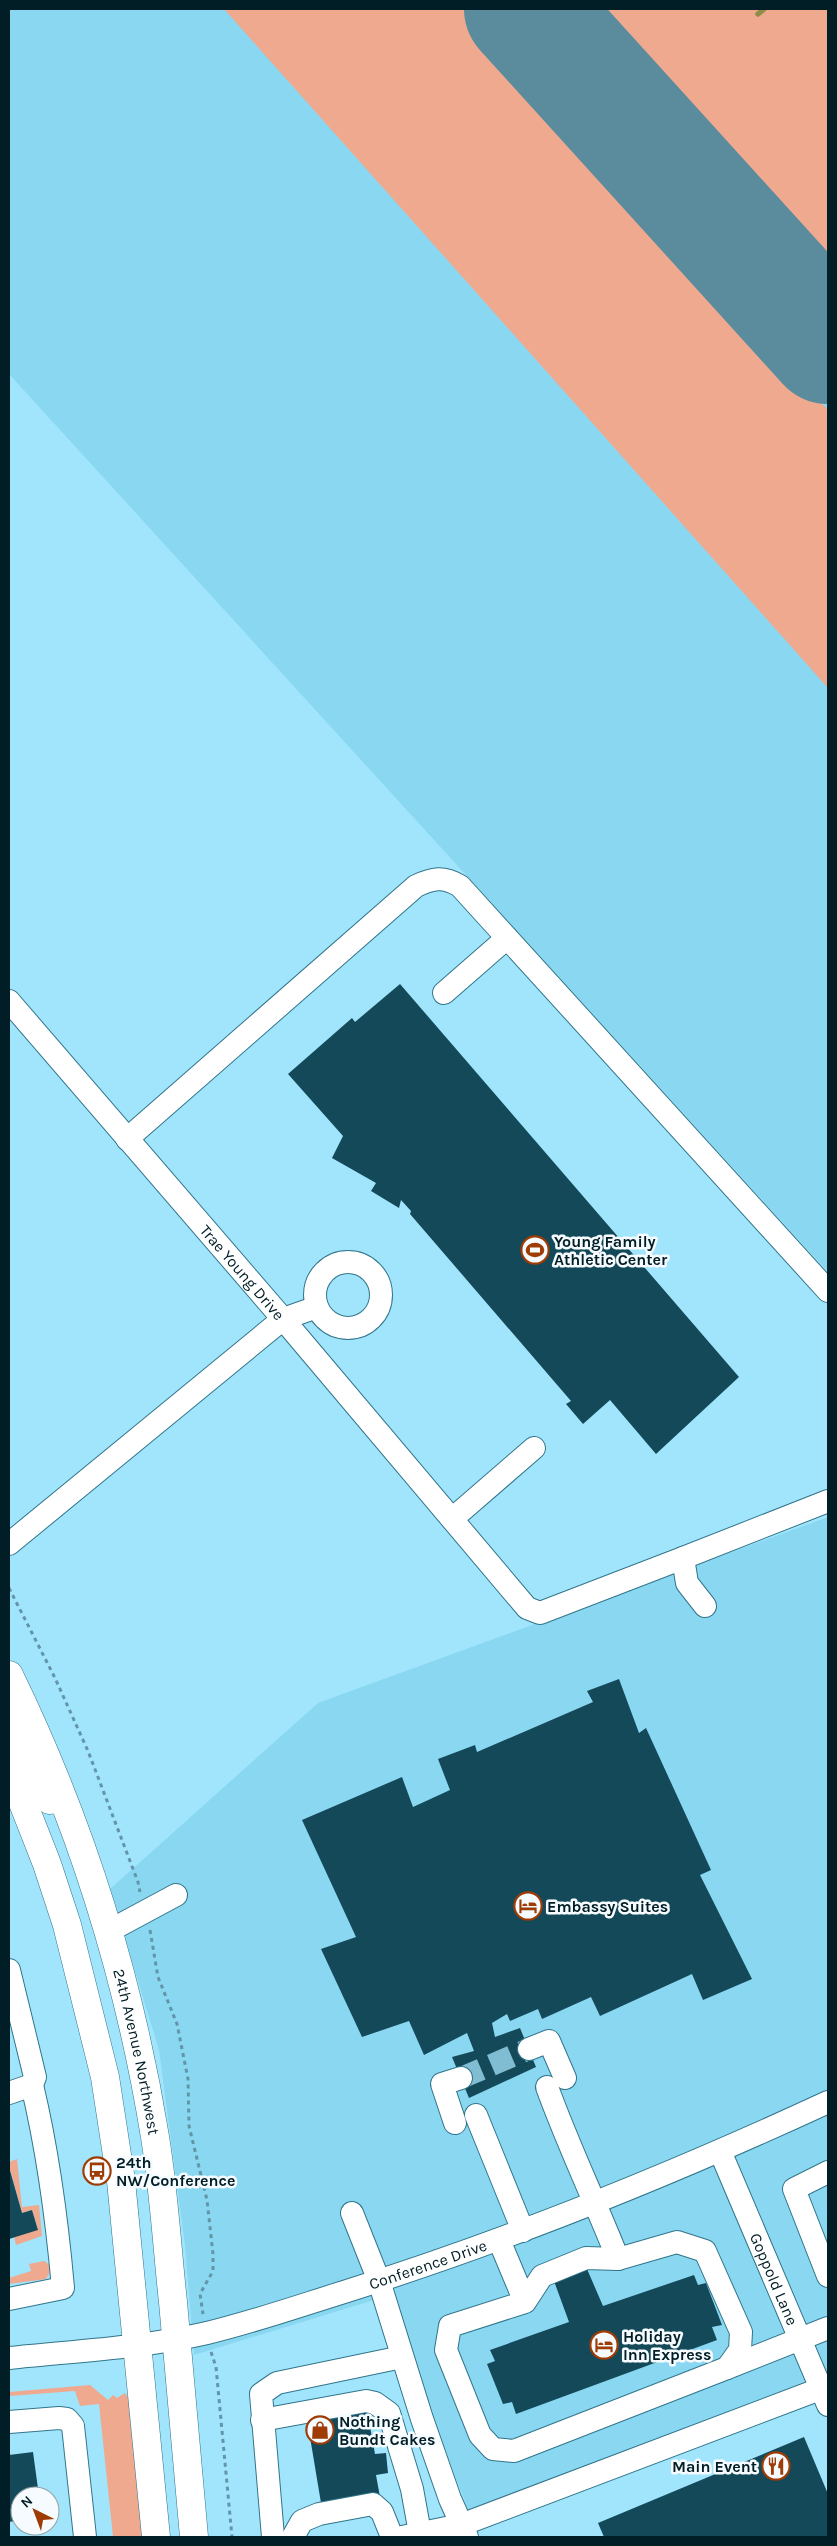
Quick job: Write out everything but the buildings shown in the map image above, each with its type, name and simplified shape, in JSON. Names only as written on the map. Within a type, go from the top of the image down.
[{"type":"main road","name":"24th Avenue Northwest","points":[[9,1675],[60,1788],[80,1842],[109,1931],[140,2056],[155,2139],[194,2537]]},
{"type":"main road","points":[[9,1723],[34,1776],[80,1842]]},
{"type":"main road","points":[[9,1767],[47,1864],[64,1916],[86,1995],[105,2077],[121,2181],[156,2537]]},
{"type":"street","points":[[127,1139],[416,886],[433,878],[449,879],[460,886],[828,1291]]},
{"type":"street","points":[[444,993],[507,938]]},
{"type":"street","name":"Trae Young Drive","points":[[9,1001],[283,1319],[9,1544]]},
{"type":"street","points":[[317,1307],[283,1319],[527,1608],[540,1613],[828,1501]]},
{"type":"street","points":[[452,1519],[534,1448]]},
{"type":"street","points":[[683,1558],[687,1583],[705,1606]]},
{"type":"street","points":[[109,1931],[176,1895]]},
{"type":"street","points":[[9,1970],[14,2015],[35,2077],[32,2085],[44,2136],[58,2230],[63,2288],[9,2299]]},
{"type":"street","points":[[529,2049],[549,2041],[564,2134],[596,2203],[618,2259]]},
{"type":"street","points":[[455,2123],[442,2084],[461,2078]]},
{"type":"street","points":[[9,2093],[32,2085]]},
{"type":"street","name":"Conference Drive","points":[[9,2358],[137,2344],[206,2333],[379,2281],[499,2240],[596,2203],[720,2151],[828,2102]]},
{"type":"street","points":[[476,2115],[524,2231]]},
{"type":"street","name":"Goppold Lane","points":[[720,2151],[824,2397]]},
{"type":"street","points":[[828,2172],[794,2189],[828,2276]]},
{"type":"street","points":[[352,2213],[379,2281],[402,2357],[447,2490],[464,2531]]},
{"type":"street","points":[[499,2240],[525,2302]]},
{"type":"street","points":[[727,2368],[740,2350],[741,2332],[705,2251],[677,2242],[618,2259],[586,2258],[542,2276],[525,2302],[450,2326],[446,2350],[480,2435],[493,2449],[514,2451],[799,2340],[828,2328]]},
{"type":"street","points":[[273,2537],[261,2394],[277,2383],[402,2357]]},
{"type":"street","points":[[262,2420],[366,2401],[381,2407],[389,2413],[406,2470],[411,2535],[464,2531],[824,2397]]},
{"type":"street","points":[[9,2422],[59,2418],[67,2419],[73,2426],[85,2537]]},
{"type":"street","points":[[294,2537],[302,2521],[319,2514],[373,2504],[382,2512],[392,2537]]},
{"type":"shaded area","points":[[9,9],[828,9],[828,1272],[9,374]]},
{"type":"shaded area","points":[[224,9],[463,9],[828,410],[828,688]]},
{"type":"shaded area","points":[[576,9],[828,9],[828,286]]},
{"type":"shaded area","points":[[828,1517],[828,2388],[475,2528],[387,2296],[194,2355],[185,2245],[159,2050],[110,1889],[318,1703]]},
{"type":"shaded area","points":[[17,2159],[22,2207],[39,2205],[42,2236],[16,2245],[14,2237],[38,2229],[32,2210],[22,2213],[9,2166],[9,2162]]},
{"type":"shaded area","points":[[44,2261],[50,2265],[50,2272],[46,2279],[9,2284],[9,2278],[31,2271],[29,2264]]},
{"type":"shaded area","points":[[90,2385],[108,2400],[113,2395],[117,2398],[125,2393],[130,2401],[144,2537],[113,2537],[99,2404],[80,2406],[75,2391],[9,2396],[9,2392]]},
{"type":"waterway","points":[[758,14],[764,9]]},
{"type":"runway","points":[[525,9],[828,343]]},
{"type":"tunnel","points":[[461,2078],[529,2049]]},
{"type":"place","name":"Young Family Athletic Center","points":[[535,1250]]},
{"type":"place","name":"Embassy Suites","points":[[528,1906]]},
{"type":"place","name":"24th NW/Conference","points":[[97,2171]]},
{"type":"place","name":"Holiday Inn Express","points":[[604,2345]]},
{"type":"place","name":"Nothing Bundt Cakes","points":[[320,2430]]},
{"type":"place","name":"Main Event","points":[[776,2466]]}]
